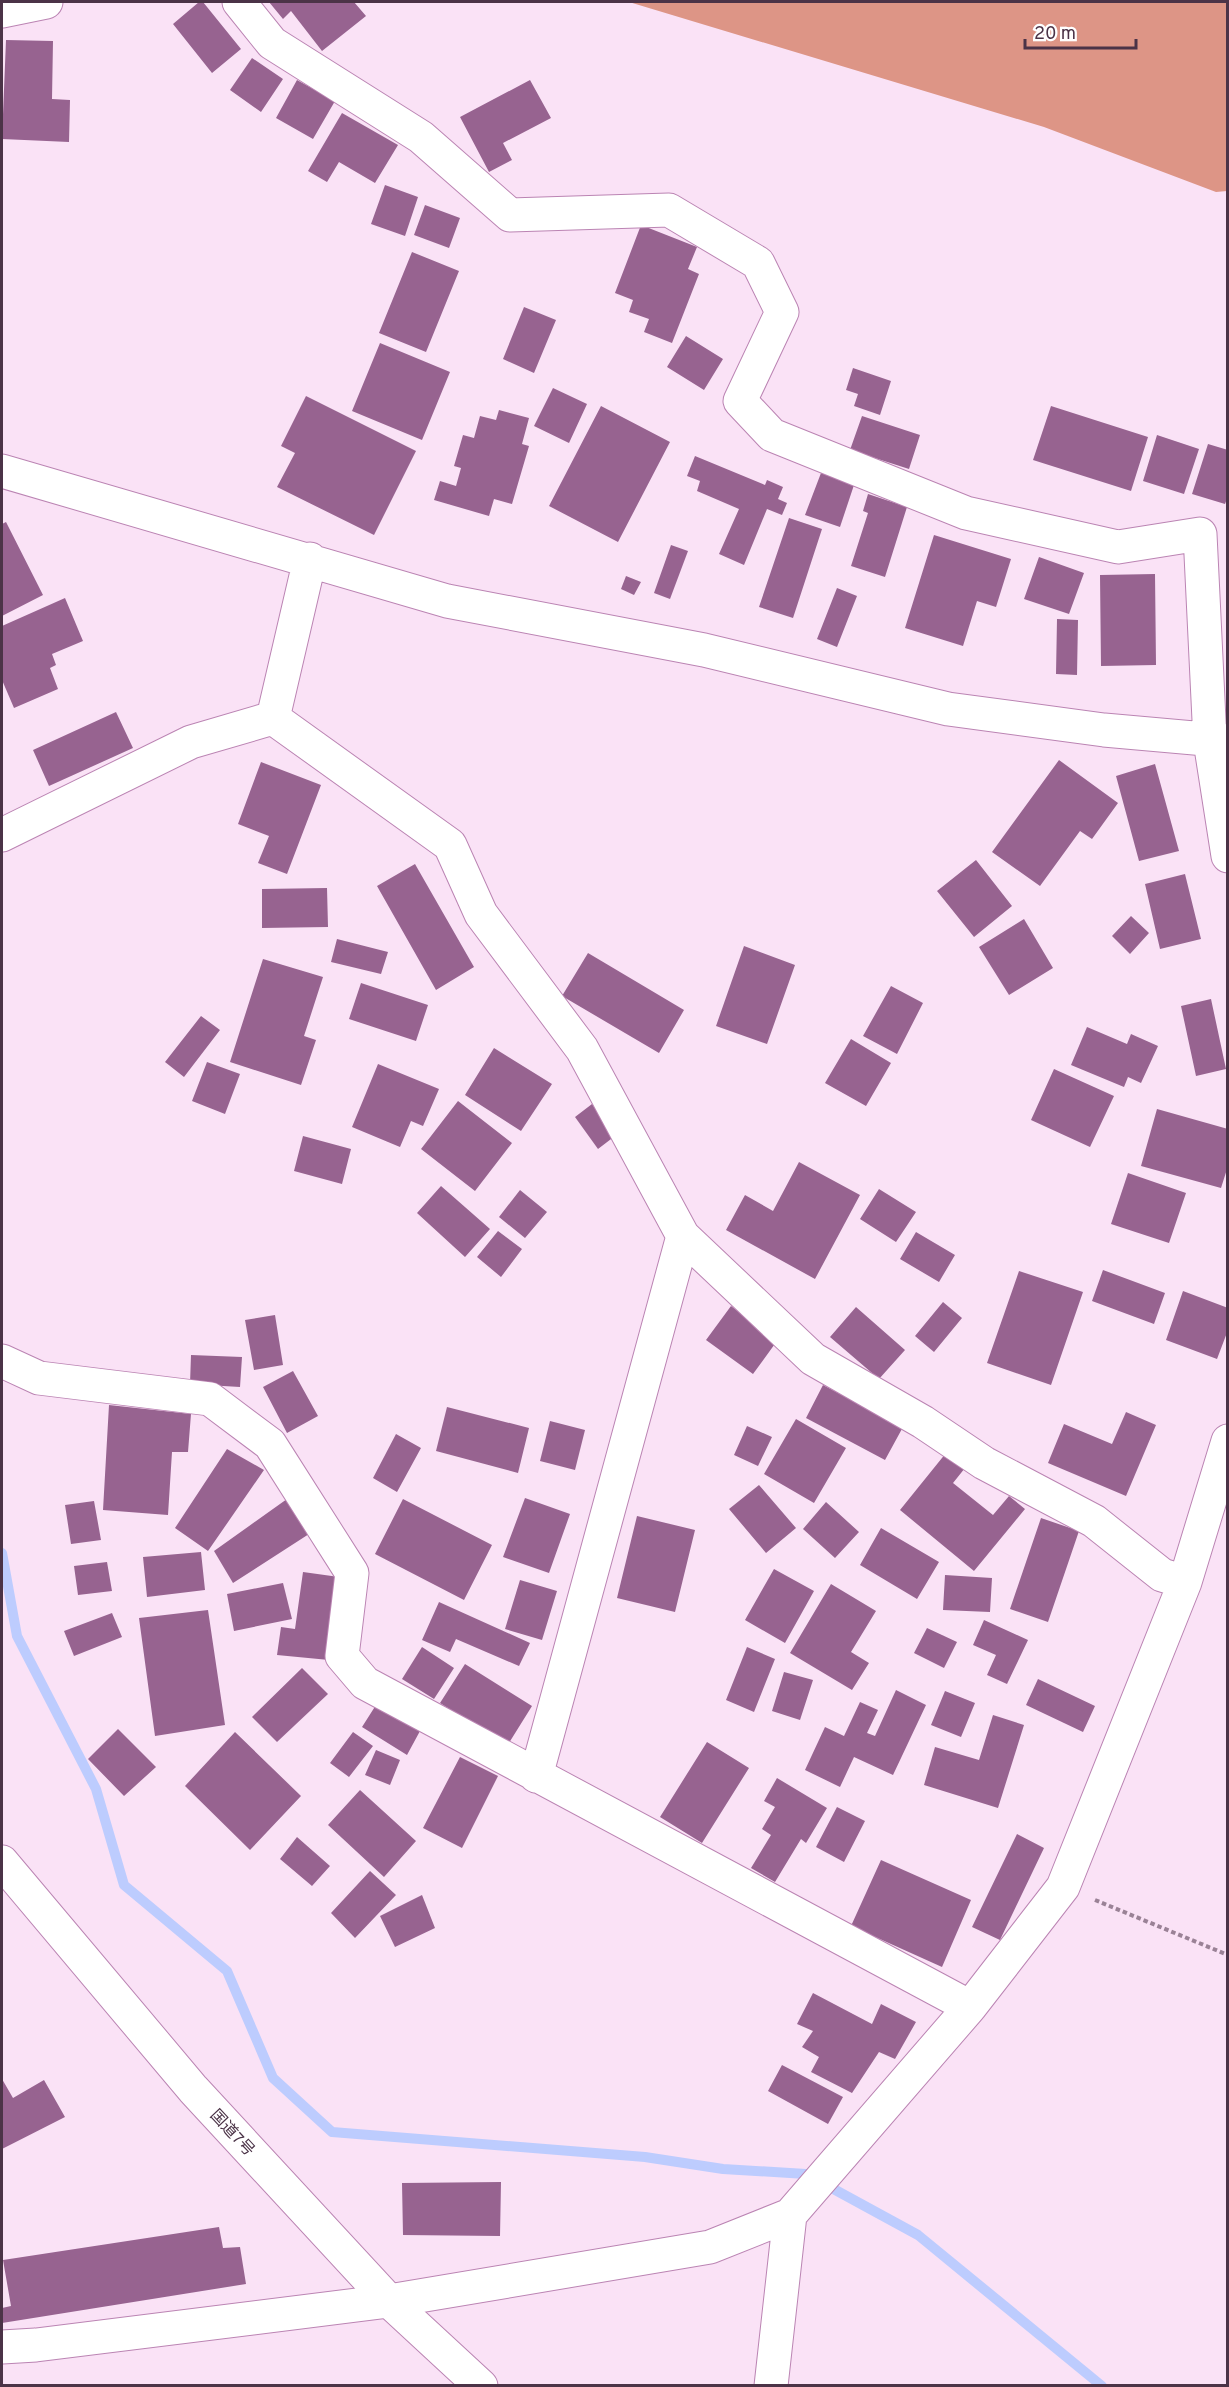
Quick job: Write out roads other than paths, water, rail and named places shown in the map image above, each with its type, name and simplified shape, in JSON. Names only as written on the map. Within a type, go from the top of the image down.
[{"type":"main road","points":[[2,11],[46,2]]},
{"type":"main road","points":[[239,2],[272,43],[421,137],[510,215],[669,210],[758,263],[782,312],[740,401],[772,435],[966,513],[1118,547],[1200,534],[1227,856]]},
{"type":"main road","points":[[2,471],[310,559],[447,601],[704,650],[948,709],[1104,730],[1219,741]]},
{"type":"main road","points":[[273,718],[310,559]]},
{"type":"main road","points":[[2,835],[191,742],[273,718]]},
{"type":"main road","points":[[273,718],[450,845],[481,914],[582,1049],[684,1236],[813,1359],[923,1422],[984,1463],[1095,1521],[1162,1575],[1185,1582]]},
{"type":"main road","points":[[536,1776],[684,1236]]},
{"type":"main road","points":[[2,1361],[39,1378],[210,1399],[270,1444],[352,1573],[342,1656],[365,1683],[970,2007]]},
{"type":"main road","points":[[2,2347],[389,2301],[710,2247],[790,2215],[970,2007],[1064,1887],[1185,1582],[1227,1441]]},
{"type":"main road","name":"国道7号","points":[[2,1862],[193,2089],[389,2301],[481,2385]]},
{"type":"main road","points":[[771,2385],[790,2215]]},
{"type":"waterway","points":[[2,1553],[17,1636],[96,1789],[124,1885],[227,1971],[273,2078],[332,2132],[645,2157],[723,2169],[806,2174],[918,2235],[1102,2386]]}]
